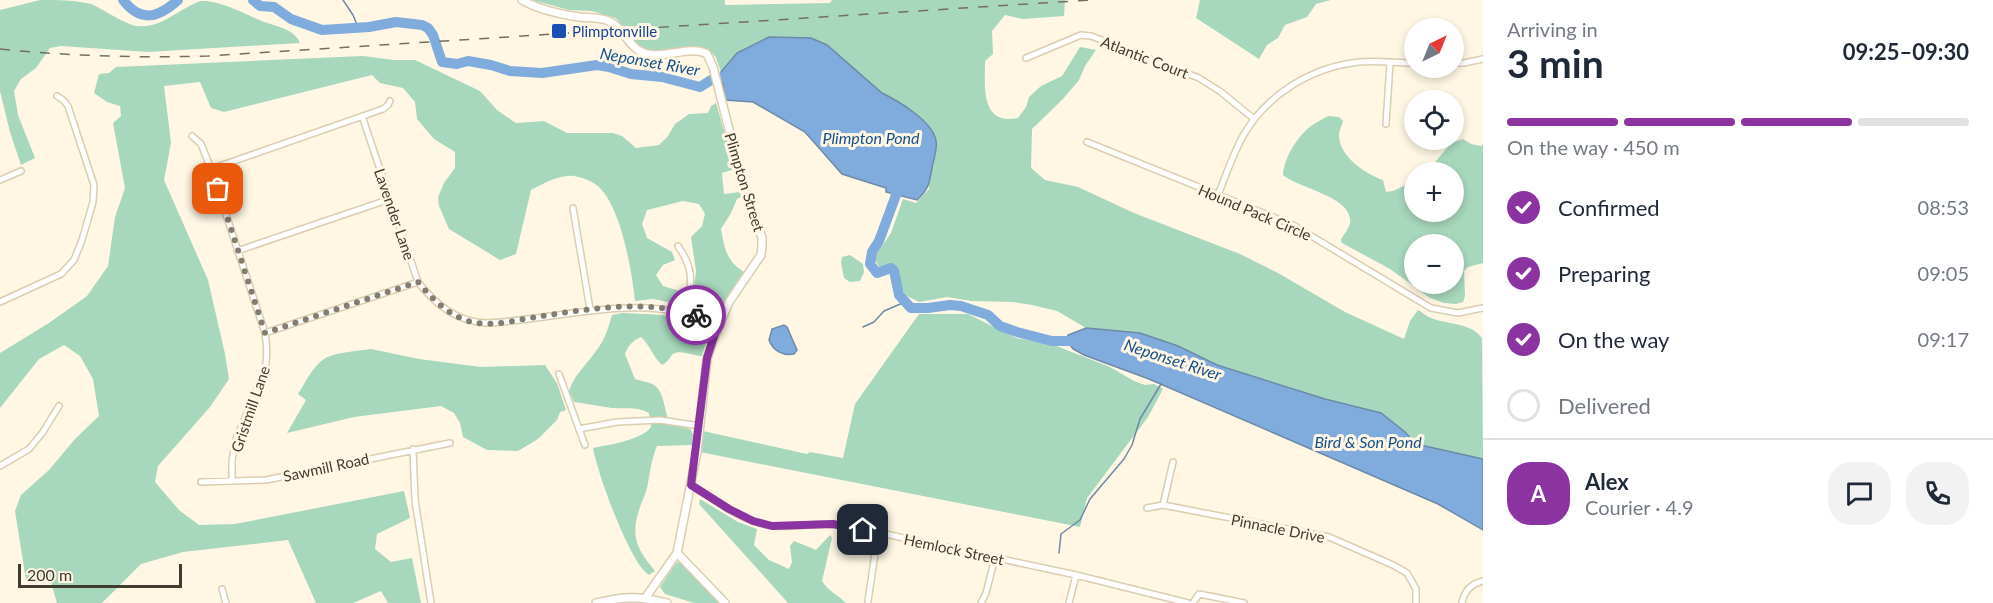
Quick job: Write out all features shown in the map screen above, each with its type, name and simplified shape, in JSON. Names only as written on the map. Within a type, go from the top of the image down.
[{"type":"street","name":"Plimpton Street","points":[[522,0],[558,14],[610,21],[633,48],[643,53],[657,55],[703,51],[709,56],[743,184],[762,238],[761,255],[729,302],[718,324],[707,358],[691,485],[677,553],[646,597]]},
{"type":"street","name":"Atlantic Court","points":[[1026,58],[1081,35],[1091,36],[1199,78],[1221,92],[1254,119]]},
{"type":"street","points":[[1464,63],[1483,58]]},
{"type":"street","points":[[1218,195],[1234,155],[1254,119],[1284,90],[1314,73],[1330,68],[1359,62],[1404,63]]},
{"type":"street","points":[[1386,124],[1390,63]]},
{"type":"street","points":[[0,302],[55,278],[68,269],[78,254],[93,202],[94,185],[89,165],[68,106],[57,96]]},
{"type":"street","points":[[211,169],[387,107],[390,101]]},
{"type":"street","name":"Lavender Lane","points":[[362,116],[418,282],[444,309],[453,315],[475,323],[500,322],[590,309],[656,308],[688,312],[718,324]]},
{"type":"street","name":"Gristmill Lane","points":[[192,136],[201,144],[211,169],[265,333],[267,364],[236,440],[232,460],[232,481]]},
{"type":"street","name":"Hound Pack Circle","points":[[1087,142],[1303,230],[1431,308],[1458,313],[1483,308]]},
{"type":"street","points":[[0,180],[21,171]]},
{"type":"street","points":[[237,250],[390,199]]},
{"type":"street","points":[[573,208],[590,309]]},
{"type":"street","points":[[678,246],[688,261],[691,275],[688,312]]},
{"type":"street","points":[[265,333],[418,282]]},
{"type":"street","points":[[559,374],[585,445]]},
{"type":"street","points":[[0,466],[28,449],[43,432],[59,406]]},
{"type":"street","points":[[579,429],[617,422],[660,420],[700,426]]},
{"type":"street","name":"Sawmill Road","points":[[201,482],[266,480],[450,443]]},
{"type":"street","points":[[412,449],[415,500],[431,603]]},
{"type":"street","points":[[1163,505],[1173,462]]},
{"type":"street","name":"Hemlock Street","points":[[691,485],[729,509],[753,521],[772,526],[833,524],[1076,575],[1188,603]]},
{"type":"street","name":"Pinnacle Drive","points":[[1148,508],[1163,505],[1329,537],[1407,573],[1416,589],[1416,603]]},
{"type":"street","points":[[868,601],[878,533]]},
{"type":"street","points":[[677,553],[725,603]]},
{"type":"street","points":[[981,603],[986,594],[995,558]]},
{"type":"street","points":[[1069,603],[1076,575]]},
{"type":"street","points":[[1462,603],[1467,590],[1483,581]]},
{"type":"street","points":[[222,589],[226,603]]},
{"type":"street","points":[[1193,603],[1199,594],[1244,603]]},
{"type":"street","points":[[596,603],[634,597],[646,597],[667,603]]},
{"type":"green space","points":[[40,0],[91,4],[137,26],[162,21],[201,1],[215,2],[287,30],[293,33],[300,43],[148,52],[61,46],[50,48],[36,68],[21,79],[14,91],[18,115],[35,158],[21,165],[0,91],[0,10]]},
{"type":"green space","points":[[532,0],[725,0],[725,5],[830,3],[832,0],[1065,0],[1064,16],[1023,19],[1005,15],[992,31],[993,54],[985,61],[985,92],[991,110],[997,116],[1006,119],[1018,118],[1026,107],[1029,97],[1041,86],[1062,76],[1080,47],[1096,50],[1079,80],[1032,129],[1031,168],[1045,180],[1078,187],[1134,213],[1240,254],[1345,312],[1404,339],[1410,321],[1418,310],[1431,318],[1471,329],[1482,338],[1483,459],[1416,444],[1381,413],[1325,399],[1217,365],[1178,346],[1140,333],[1086,328],[1057,311],[1013,302],[971,301],[947,297],[919,302],[905,295],[899,271],[893,264],[879,267],[874,258],[891,233],[903,199],[916,203],[929,189],[926,122],[921,118],[882,93],[827,45],[725,67],[721,72],[716,58],[709,49],[694,47],[653,53],[641,49],[616,18],[591,11],[569,10]]},
{"type":"green space","points":[[1200,0],[1331,0],[1316,4],[1307,17],[1285,25],[1278,38],[1267,45],[1259,59],[1196,18]]},
{"type":"green space","points":[[363,56],[415,60],[480,91],[497,110],[516,123],[544,121],[567,133],[613,133],[622,136],[636,148],[659,145],[675,124],[689,114],[708,113],[711,106],[716,103],[735,169],[722,173],[724,194],[740,192],[741,197],[737,199],[721,229],[727,254],[733,263],[744,272],[712,314],[692,306],[696,271],[691,237],[702,226],[705,214],[699,204],[683,201],[647,210],[642,224],[647,238],[672,252],[675,260],[663,265],[656,275],[663,286],[683,292],[682,305],[653,299],[635,301],[623,236],[610,202],[602,190],[592,182],[574,176],[557,178],[531,190],[516,254],[500,260],[449,229],[439,206],[438,197],[444,183],[455,168],[455,152],[434,139],[417,119],[415,102],[403,88],[380,83],[372,75],[224,112],[211,108],[200,82],[164,86],[171,143],[164,180],[208,280],[229,379],[210,407],[158,466],[155,482],[179,510],[199,525],[235,524],[404,491],[410,518],[377,534],[375,549],[391,562],[412,558],[421,603],[388,603],[381,591],[353,603],[316,603],[288,540],[183,552],[141,564],[102,603],[57,603],[50,579],[26,580],[15,511],[21,495],[49,470],[75,439],[99,416],[93,379],[80,356],[64,345],[39,359],[0,408],[0,353],[87,296],[108,266],[115,217],[125,188],[113,123],[121,116],[120,106],[107,102],[94,93],[99,74],[109,73],[116,67]]},
{"type":"green space","points":[[1328,116],[1339,117],[1343,121],[1339,135],[1340,143],[1348,157],[1369,174],[1383,180],[1386,192],[1404,186],[1404,222],[1464,222],[1464,162],[1435,162],[1445,150],[1464,150],[1464,140],[1471,144],[1481,146],[1483,144],[1483,263],[1468,267],[1464,271],[1464,234],[1404,234],[1404,279],[1342,243],[1341,240],[1350,223],[1349,214],[1343,206],[1324,194],[1283,175],[1289,154],[1301,135]]},
{"type":"green space","points":[[850,255],[863,264],[864,272],[860,281],[850,282],[844,278],[842,257]]},
{"type":"green space","points":[[1464,271],[1465,296],[1463,302],[1444,303],[1424,294],[1464,294]]},
{"type":"green space","points":[[623,313],[679,317],[710,328],[702,356],[676,353],[662,365],[641,337],[631,344],[625,354],[635,379],[658,388],[671,425],[690,429],[693,434],[692,445],[657,446],[653,456],[647,488],[635,528],[640,550],[655,571],[649,575],[641,567],[624,536],[607,496],[593,448],[624,441],[647,432],[651,427],[649,413],[636,409],[574,402],[569,391],[575,378],[602,342],[612,315]]},
{"type":"green space","points":[[919,314],[968,314],[1016,338],[1054,345],[1110,367],[1134,381],[1145,385],[1154,384],[1163,389],[1148,417],[1087,498],[1080,527],[700,452],[703,431],[807,454],[810,452],[843,458],[855,404]]},
{"type":"green space","points":[[371,349],[419,359],[481,367],[545,365],[557,383],[566,410],[560,412],[557,420],[538,439],[518,451],[487,450],[463,437],[460,423],[454,413],[441,406],[354,417],[287,433],[306,400],[298,394],[320,362],[334,355]]},
{"type":"green space","points":[[700,499],[738,522],[757,529],[754,545],[769,560],[789,569],[792,562],[790,546],[794,541],[816,550],[830,535],[832,538],[822,581],[846,603],[788,603],[699,504]]},
{"type":"green space","points":[[680,562],[722,603],[694,603],[665,594],[660,587],[676,563]]},
{"type":"water","name":"Plimpton Pond","points":[[769,37],[811,38],[827,45],[882,93],[914,112],[929,126],[936,141],[936,151],[928,186],[917,200],[886,192],[886,188],[842,174],[805,132],[753,102],[725,100],[721,72],[737,53]]},
{"type":"water","points":[[784,325],[797,350],[794,354],[779,352],[769,340],[772,329]]},
{"type":"water","name":"Bird & Son Pond","points":[[1086,328],[1140,333],[1178,346],[1217,365],[1325,399],[1381,413],[1416,444],[1483,459],[1483,530],[1438,504],[1149,379],[1084,355],[1073,349],[1067,341],[1068,335]]},
{"type":"waterway","name":"Neponset River","points":[[123,0],[143,15],[157,14],[178,0]]},
{"type":"waterway","name":"Neponset River","points":[[253,0],[260,6],[274,7],[291,19],[322,30],[369,27],[396,22],[422,25],[428,28],[433,35],[442,62],[457,64],[468,61],[510,71],[542,73],[597,65],[631,74],[662,77],[700,87],[711,80],[735,74]]},
{"type":"waterway","points":[[343,0],[358,27]]},
{"type":"waterway","name":"Neponset River","points":[[896,181],[896,195],[879,241],[872,252],[870,264],[877,273],[891,268],[894,271],[899,295],[911,308],[961,306],[988,315],[1000,326],[1017,332],[1052,341],[1079,341]]},
{"type":"waterway","points":[[863,327],[874,322],[884,311],[905,302]]},
{"type":"waterway","points":[[1059,553],[1061,534],[1080,520],[1090,499],[1124,459],[1132,445],[1140,419],[1161,384]]},
{"type":"railway","points":[[0,49],[104,56],[208,56],[1090,0]]},
{"type":"way so far","points":[[218,189],[265,333],[418,282],[444,309],[475,323],[500,322],[590,309],[656,308],[696,315]]},
{"type":"place","name":"Plimptonville","points":[[559,31]]},
{"type":"route","points":[[696,315],[718,324],[707,358],[697,452],[691,485],[744,518],[772,526],[813,523],[863,530]]}]
